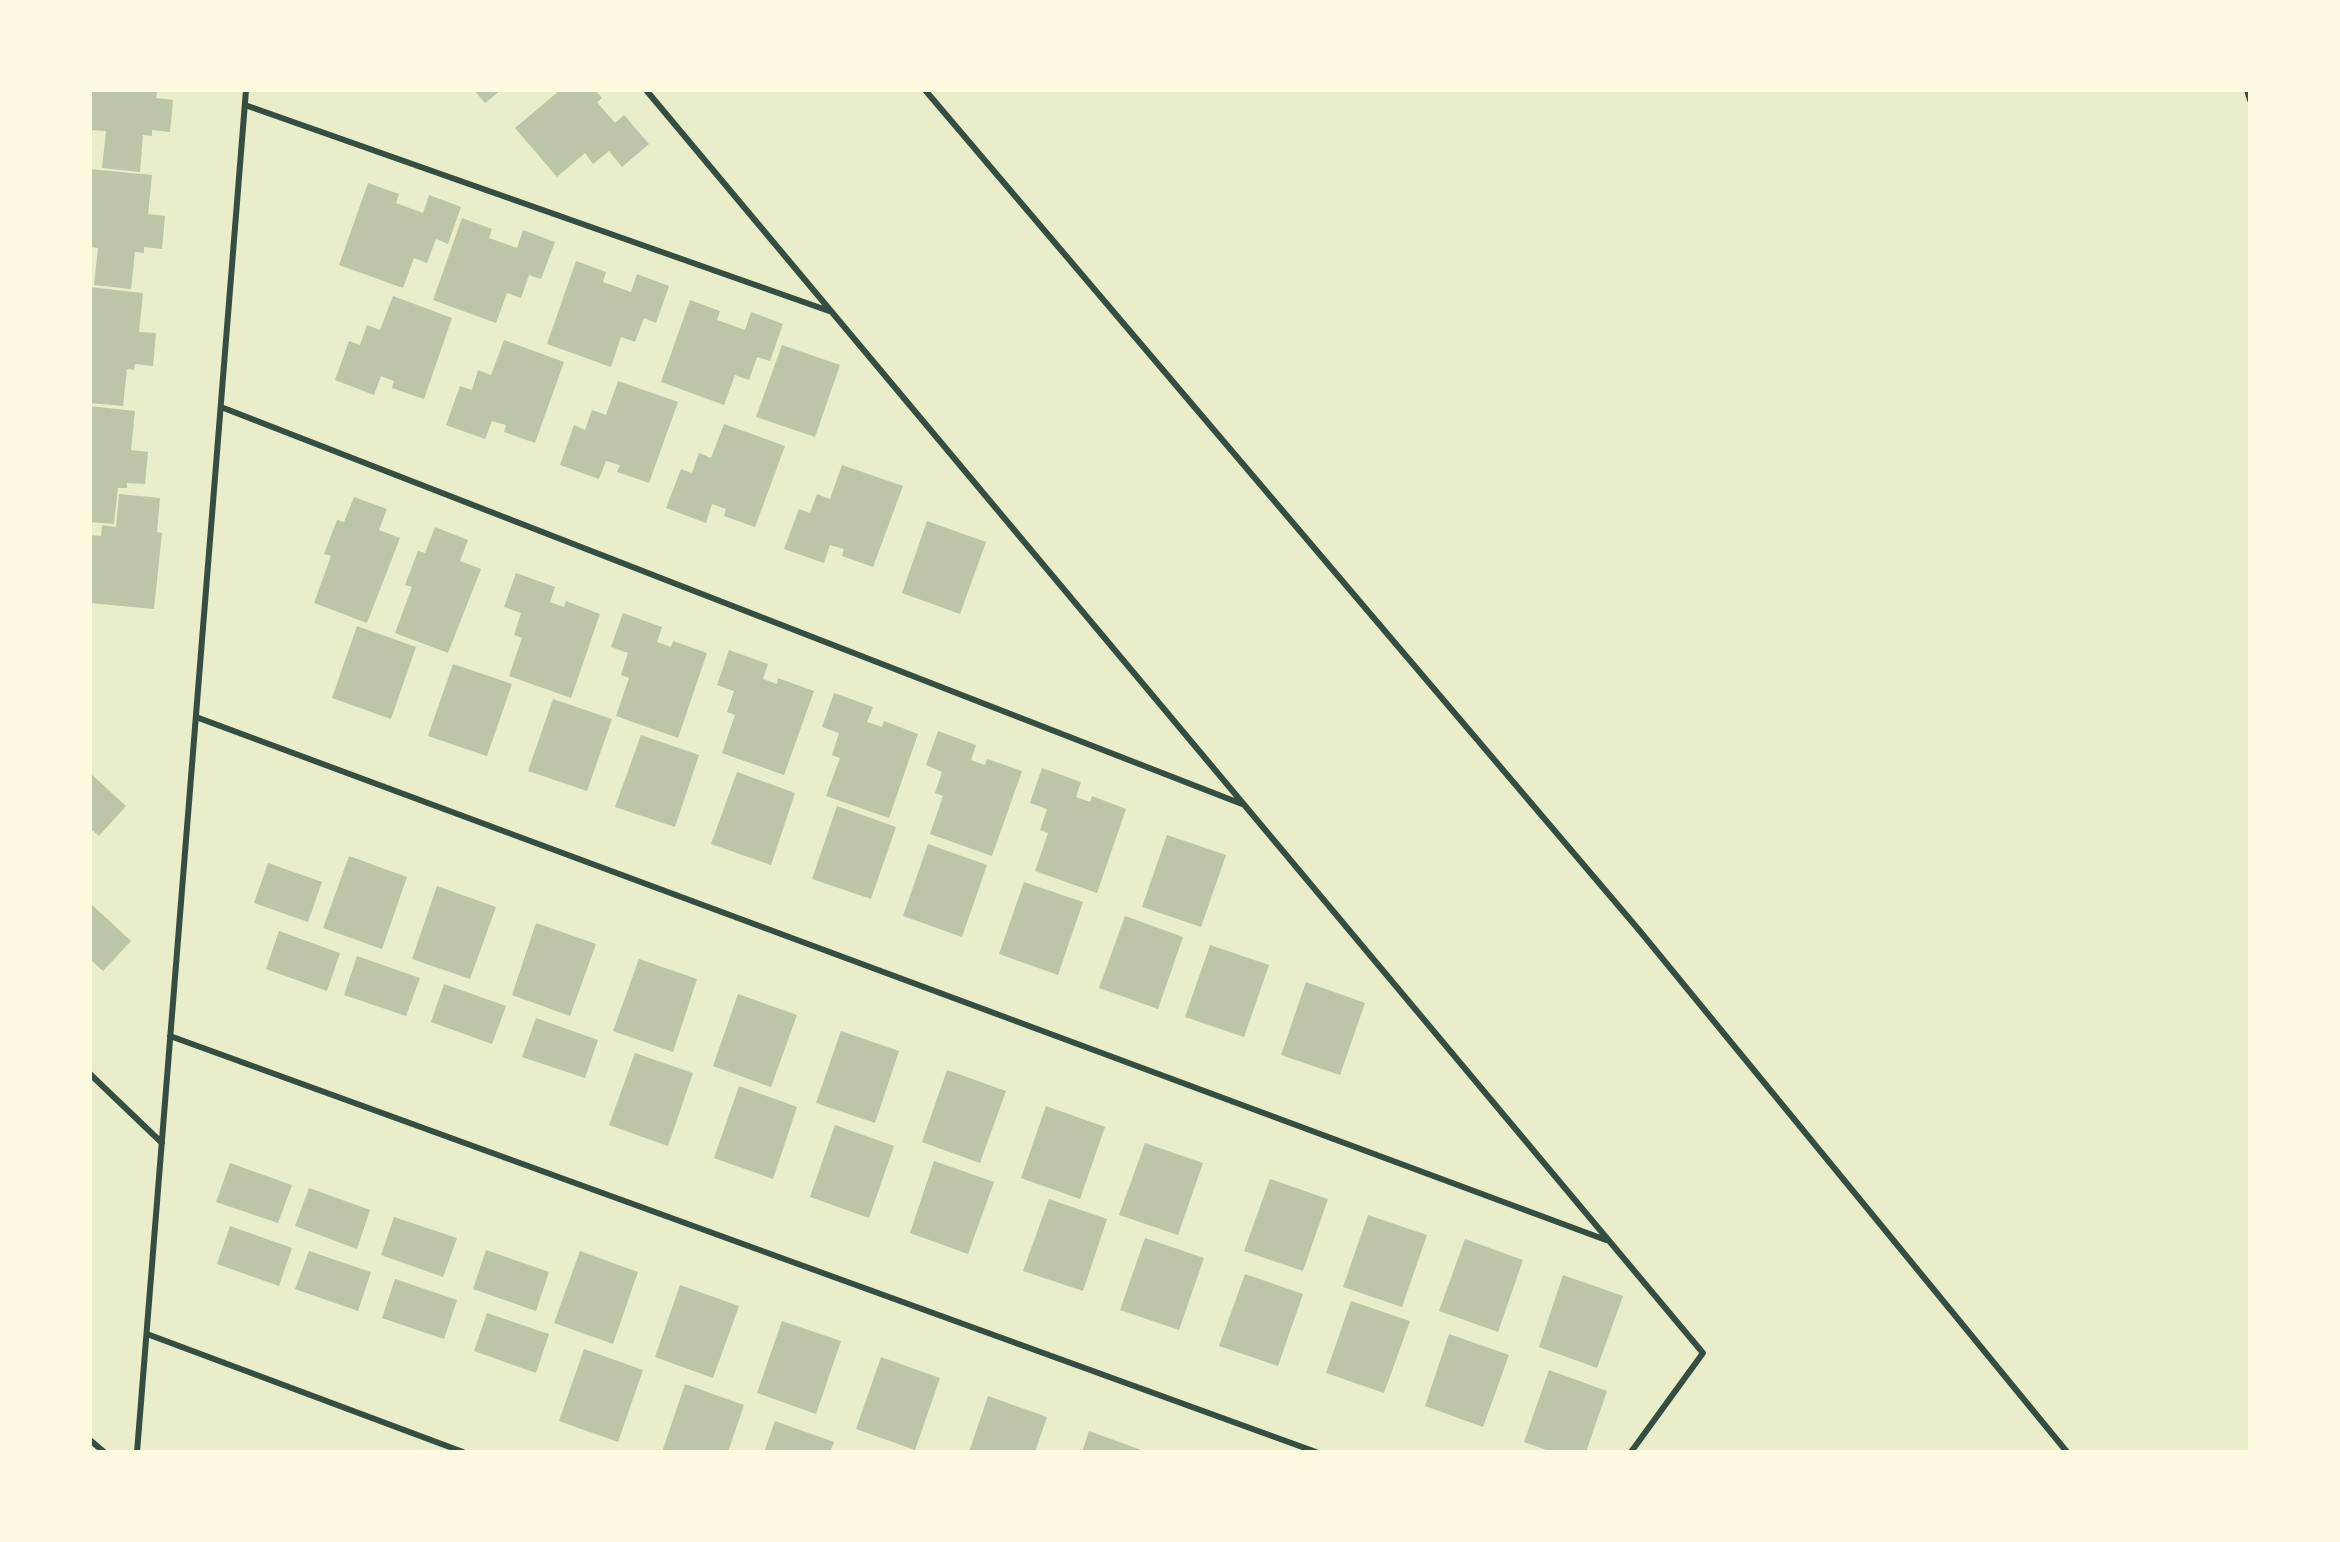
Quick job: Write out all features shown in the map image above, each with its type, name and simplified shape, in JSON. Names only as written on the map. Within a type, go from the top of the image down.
[{"type":"lane","points":[[137,1452],[246,90]]},
{"type":"lane","points":[[646,90],[1703,1353],[1631,1452]]},
{"type":"lane","points":[[925,90],[1639,930],[2067,1452]]},
{"type":"lane","points":[[2247,90],[2250,100]]},
{"type":"lane","points":[[245,105],[835,314]]},
{"type":"lane","points":[[221,407],[1245,805]]},
{"type":"lane","points":[[196,717],[1609,1241]]},
{"type":"lane","points":[[170,1036],[1316,1452]]},
{"type":"lane","points":[[90,1074],[162,1143]]},
{"type":"lane","points":[[147,1334],[463,1452]]},
{"type":"lane","points":[[90,1440],[104,1452]]},
{"type":"building","points":[[91,90],[157,90],[156,98],[173,100],[170,132],[152,130],[152,136],[143,135],[140,172],[102,168],[106,131],[90,130]]},
{"type":"building","points":[[474,90],[501,90],[485,103]]},
{"type":"building","points":[[560,90],[595,90],[602,98],[597,102],[615,123],[624,115],[649,144],[622,167],[609,151],[593,164],[585,153],[557,177],[515,128]]},
{"type":"building","points":[[90,169],[152,175],[148,214],[165,216],[162,249],[144,247],[144,253],[135,252],[131,289],[94,285],[98,248],[90,247]]},
{"type":"building","points":[[368,183],[399,194],[396,203],[423,213],[429,195],[461,207],[448,244],[436,239],[427,263],[414,258],[403,288],[339,265]]},
{"type":"building","points":[[462,218],[492,229],[489,238],[517,248],[523,230],[555,242],[541,279],[529,275],[521,298],[507,293],[496,323],[433,300]]},
{"type":"building","points":[[576,261],[606,272],[603,282],[631,292],[637,274],[669,286],[656,323],[644,318],[635,342],[621,337],[611,367],[547,344]]},
{"type":"building","points":[[90,287],[143,293],[139,332],[156,333],[153,366],[135,364],[134,370],[127,369],[123,406],[90,403]]},
{"type":"building","points":[[393,296],[452,318],[424,399],[392,388],[394,381],[381,376],[374,395],[335,380],[349,341],[360,345],[367,325],[380,330]]},
{"type":"building","points":[[690,300],[720,311],[717,320],[745,330],[751,312],[783,324],[770,361],[757,357],[749,380],[735,375],[724,405],[661,382]]},
{"type":"building","points":[[504,340],[564,362],[535,443],[504,432],[506,425],[492,421],[485,439],[446,425],[460,386],[472,390],[478,370],[491,375]]},
{"type":"building","points":[[782,345],[840,365],[815,437],[756,417]]},
{"type":"building","points":[[618,381],[678,402],[649,483],[617,472],[620,465],[606,461],[599,479],[560,465],[574,425],[585,430],[592,410],[606,415]]},
{"type":"building","points":[[90,406],[135,411],[131,450],[148,452],[145,484],[127,483],[127,488],[118,488],[114,524],[90,522]]},
{"type":"building","points":[[724,424],[785,446],[755,527],[724,516],[726,509],[712,504],[706,523],[666,508],[681,469],[692,473],[699,453],[711,458]]},
{"type":"building","points":[[842,465],[903,486],[873,567],[842,556],[844,549],[830,545],[824,563],[784,549],[799,509],[810,513],[817,494],[830,499]]},
{"type":"building","points":[[119,494],[160,498],[157,532],[162,533],[154,609],[90,603],[90,535],[101,536],[102,525],[116,527]]},
{"type":"building","points":[[354,497],[387,509],[379,530],[400,538],[367,623],[314,603],[331,556],[324,554],[337,520],[344,522]]},
{"type":"building","points":[[927,521],[986,542],[960,614],[902,593]]},
{"type":"building","points":[[435,527],[468,540],[460,561],[481,569],[448,653],[395,633],[412,587],[405,585],[418,551],[425,553]]},
{"type":"building","points":[[516,573],[555,587],[550,602],[564,607],[566,601],[600,614],[571,698],[509,676],[522,638],[514,635],[521,613],[504,607]]},
{"type":"building","points":[[623,613],[662,627],[657,642],[671,647],[673,641],[707,653],[678,738],[616,716],[629,678],[621,675],[628,653],[611,647]]},
{"type":"building","points":[[357,626],[416,647],[391,719],[332,698]]},
{"type":"building","points":[[729,650],[768,664],[763,679],[777,684],[778,678],[814,691],[784,775],[722,753],[735,715],[727,712],[734,691],[717,685]]},
{"type":"building","points":[[453,664],[512,684],[487,756],[428,736]]},
{"type":"building","points":[[834,693],[873,707],[867,722],[882,727],[884,721],[918,734],[889,818],[826,796],[840,758],[832,755],[839,733],[822,727]]},
{"type":"building","points":[[553,699],[612,719],[587,791],[528,771]]},
{"type":"building","points":[[938,731],[976,745],[971,760],[985,765],[987,759],[1022,771],[992,856],[930,834],[943,796],[935,793],[942,772],[926,765]]},
{"type":"building","points":[[641,735],[699,755],[675,827],[615,807]]},
{"type":"building","points":[[1042,768],[1081,782],[1076,797],[1090,802],[1092,796],[1126,809],[1097,893],[1035,871],[1048,833],[1040,830],[1047,809],[1030,803]]},
{"type":"building","points":[[737,772],[795,793],[771,865],[711,844]]},
{"type":"building","points":[[90,773],[126,806],[99,836],[90,828]]},
{"type":"building","points":[[837,806],[896,827],[871,899],[812,879]]},
{"type":"building","points":[[1167,835],[1226,855],[1201,927],[1142,907]]},
{"type":"building","points":[[928,844],[987,865],[962,937],[903,916]]},
{"type":"building","points":[[349,856],[407,877],[382,949],[323,928]]},
{"type":"building","points":[[268,863],[322,882],[308,922],[254,903]]},
{"type":"building","points":[[1024,882],[1083,902],[1058,975],[999,954]]},
{"type":"building","points":[[437,886],[496,907],[470,979],[412,959]]},
{"type":"building","points":[[90,903],[131,941],[103,971],[90,959]]},
{"type":"building","points":[[1125,916],[1183,937],[1158,1009],[1099,988]]},
{"type":"building","points":[[536,923],[596,944],[570,1016],[512,995]]},
{"type":"building","points":[[279,931],[340,953],[327,991],[266,969]]},
{"type":"building","points":[[1210,945],[1269,965],[1244,1037],[1185,1017]]},
{"type":"building","points":[[357,956],[420,978],[406,1016],[344,995]]},
{"type":"building","points":[[639,959],[697,979],[673,1052],[613,1031]]},
{"type":"building","points":[[1306,982],[1365,1003],[1340,1075],[1281,1055]]},
{"type":"building","points":[[444,984],[506,1006],[492,1044],[431,1022]]},
{"type":"building","points":[[738,994],[797,1015],[771,1087],[713,1066]]},
{"type":"building","points":[[536,1018],[598,1040],[585,1078],[522,1057]]},
{"type":"building","points":[[841,1031],[899,1051],[875,1123],[816,1103]]},
{"type":"building","points":[[635,1053],[693,1073],[668,1146],[609,1125]]},
{"type":"building","points":[[947,1070],[1006,1091],[980,1163],[922,1142]]},
{"type":"building","points":[[739,1086],[797,1107],[773,1179],[714,1158]]},
{"type":"building","points":[[1046,1106],[1105,1127],[1080,1199],[1021,1178]]},
{"type":"building","points":[[835,1125],[894,1146],[869,1218],[810,1197]]},
{"type":"building","points":[[1145,1143],[1203,1163],[1178,1235],[1119,1215]]},
{"type":"building","points":[[934,1161],[994,1182],[968,1254],[910,1233]]},
{"type":"building","points":[[230,1163],[292,1185],[278,1223],[216,1202]]},
{"type":"building","points":[[1270,1179],[1328,1199],[1303,1271],[1244,1251]]},
{"type":"building","points":[[309,1188],[370,1210],[357,1249],[295,1226]]},
{"type":"building","points":[[1049,1199],[1107,1219],[1083,1291],[1023,1271]]},
{"type":"building","points":[[1368,1215],[1427,1235],[1402,1307],[1343,1287]]},
{"type":"building","points":[[394,1217],[457,1238],[443,1277],[381,1255]]},
{"type":"building","points":[[230,1226],[292,1248],[279,1286],[217,1264]]},
{"type":"building","points":[[1145,1238],[1204,1258],[1179,1330],[1120,1310]]},
{"type":"building","points":[[1465,1239],[1523,1260],[1498,1332],[1439,1311]]},
{"type":"building","points":[[486,1250],[549,1272],[536,1311],[473,1289]]},
{"type":"building","points":[[309,1251],[371,1272],[358,1311],[295,1289]]},
{"type":"building","points":[[580,1251],[638,1272],[613,1344],[554,1323]]},
{"type":"building","points":[[1245,1274],[1303,1294],[1278,1366],[1219,1346]]},
{"type":"building","points":[[1563,1275],[1623,1296],[1597,1368],[1539,1347]]},
{"type":"building","points":[[395,1279],[457,1300],[444,1339],[382,1318]]},
{"type":"building","points":[[680,1285],[739,1306],[713,1378],[655,1357]]},
{"type":"building","points":[[1351,1301],[1410,1321],[1384,1393],[1326,1373]]},
{"type":"building","points":[[487,1313],[549,1334],[536,1373],[474,1351]]},
{"type":"building","points":[[782,1321],[841,1341],[816,1414],[757,1393]]},
{"type":"building","points":[[1449,1334],[1509,1355],[1483,1427],[1425,1406]]},
{"type":"building","points":[[584,1349],[643,1370],[618,1442],[559,1421]]},
{"type":"building","points":[[881,1357],[940,1378],[915,1450],[856,1429]]},
{"type":"building","points":[[1549,1370],[1607,1391],[1586,1452],[1552,1452],[1524,1442]]},
{"type":"building","points":[[685,1384],[744,1405],[728,1452],[662,1452]]},
{"type":"building","points":[[988,1396],[1047,1417],[1035,1452],[969,1452]]},
{"type":"building","points":[[775,1421],[834,1442],[830,1452],[764,1452]]},
{"type":"building","points":[[1089,1431],[1147,1452],[1082,1452]]}]
